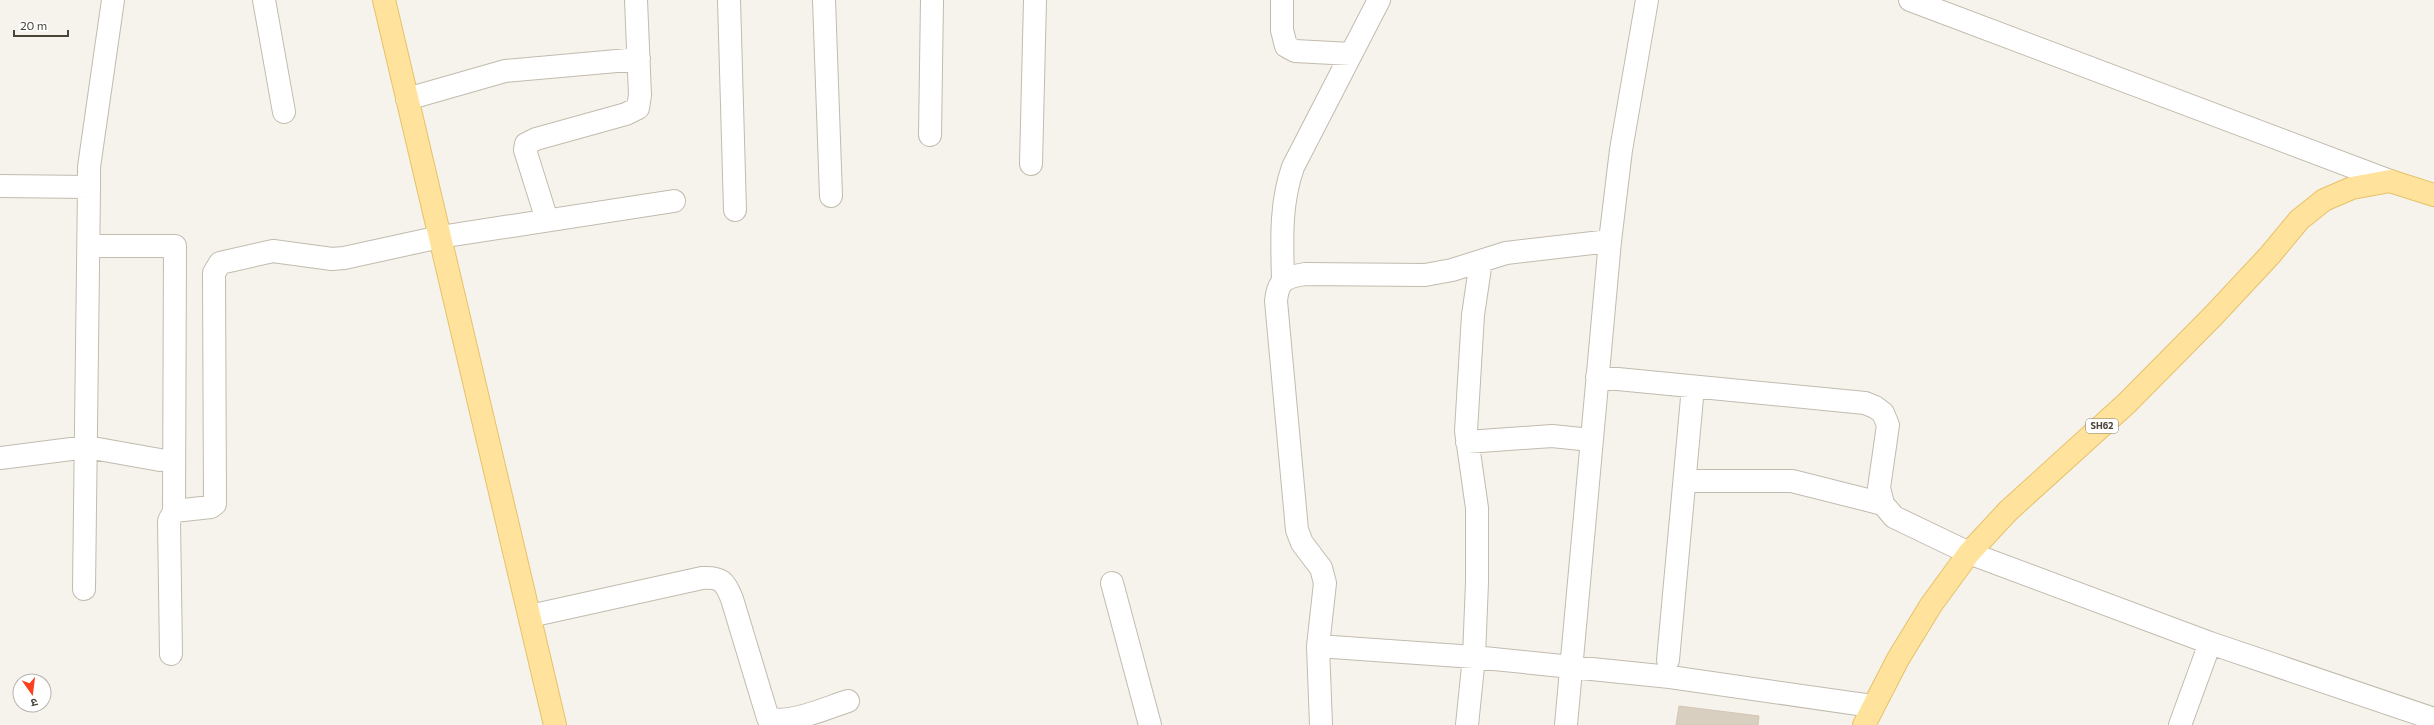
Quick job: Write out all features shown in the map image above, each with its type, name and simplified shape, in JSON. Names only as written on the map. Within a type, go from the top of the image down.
[{"type":"main road","points":[[384,0],[555,725]]},
{"type":"main road","name":"SH62","points":[[1868,715],[1931,605],[1969,553],[2008,511],[2127,403],[2270,255],[2298,220],[2324,200],[2352,188],[2390,181],[2434,195]]},
{"type":"street","points":[[84,589],[87,447],[89,167],[113,0]]},
{"type":"street","points":[[264,0],[284,112]]},
{"type":"street","points":[[547,220],[525,150],[526,144],[536,139],[632,112],[640,102],[636,0]]},
{"type":"street","points":[[729,0],[735,210]]},
{"type":"street","points":[[824,0],[831,196]]},
{"type":"street","points":[[930,135],[932,0]]},
{"type":"street","points":[[1031,164],[1035,0]]},
{"type":"street","points":[[1282,0],[1282,30],[1286,46],[1295,51],[1351,54]]},
{"type":"street","points":[[1283,280],[1282,227],[1287,184],[1294,167],[1379,0]]},
{"type":"street","points":[[1566,725],[1610,241],[1621,150],[1647,0]]},
{"type":"street","points":[[1910,0],[2390,181]]},
{"type":"street","points":[[407,100],[505,71],[639,59]]},
{"type":"street","points":[[0,186],[90,187]]},
{"type":"street","points":[[174,511],[211,507],[215,504],[214,273],[220,263],[273,251],[332,259],[344,258],[440,237],[674,201]]},
{"type":"street","points":[[1321,725],[1318,646],[1325,583],[1321,568],[1302,543],[1296,530],[1276,301],[1277,288],[1283,280],[1292,276],[1305,274],[1426,276],[1506,253],[1610,241]]},
{"type":"street","points":[[89,246],[175,246],[174,511],[169,521],[172,654]]},
{"type":"street","points":[[1467,725],[1474,657],[1477,508],[1467,442],[1472,330],[1481,261]]},
{"type":"street","points":[[1597,378],[1864,403],[1875,407],[1883,413],[1888,425],[1879,488],[1883,504],[1894,517],[1969,553],[2210,643],[2434,718]]},
{"type":"street","points":[[1668,660],[1686,481],[1693,387]]},
{"type":"street","points":[[1467,442],[1552,436],[1591,440]]},
{"type":"street","points":[[0,458],[87,447],[160,460]]},
{"type":"street","points":[[1686,481],[1792,481],[1883,504]]},
{"type":"street","points":[[530,616],[702,578],[716,577],[726,585],[732,599],[768,718],[778,721],[848,701]]},
{"type":"street","points":[[1112,583],[1150,725]]},
{"type":"street","points":[[2183,724],[2210,643]]},
{"type":"street","points":[[1318,646],[1474,657],[1670,677],[1868,715]]},
{"type":"building","points":[[1679,706],[1759,716],[1758,725],[1676,725]]}]
